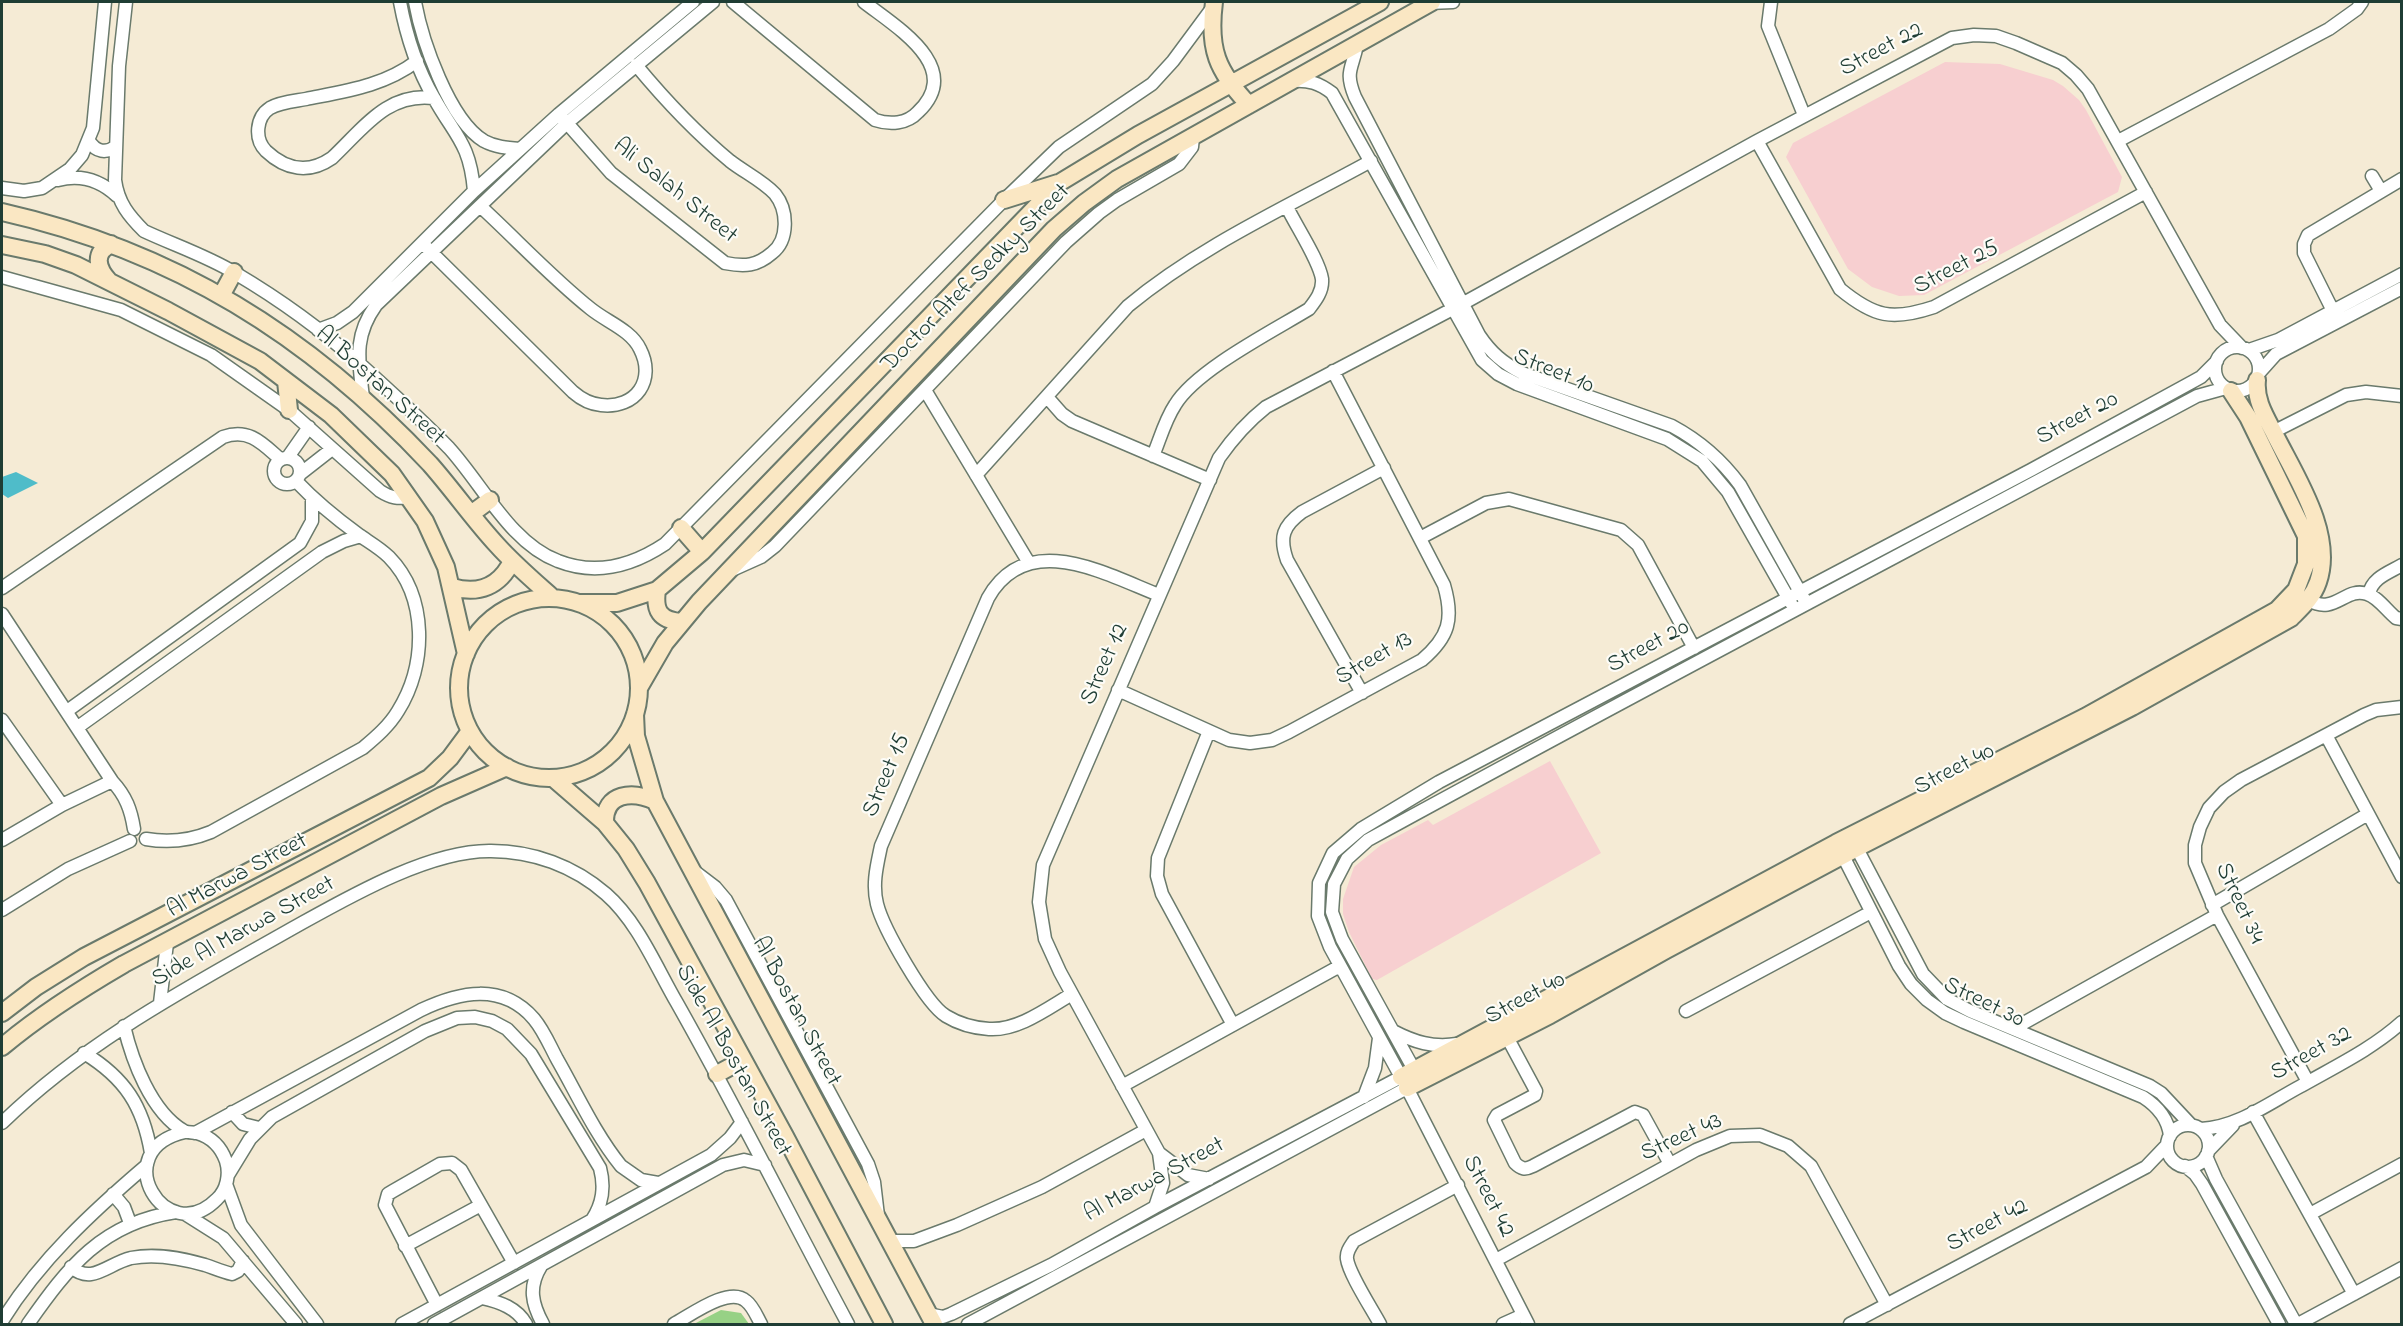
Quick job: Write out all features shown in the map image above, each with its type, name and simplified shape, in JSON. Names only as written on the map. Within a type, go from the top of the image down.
[{"type":"street","points":[[2,188],[24,191],[42,188],[70,170],[82,155],[93,129],[105,2]]},
{"type":"street","points":[[117,196],[115,180],[119,66],[126,2]]},
{"type":"street","points":[[400,2],[417,61],[434,98],[460,136],[468,153],[474,191]]},
{"type":"street","points":[[676,15],[678,2]]},
{"type":"street","points":[[318,330],[337,323],[353,312],[426,248],[480,206],[563,118],[693,2]]},
{"type":"street","points":[[363,398],[358,348],[360,332],[366,318],[474,191],[520,149],[636,65],[713,2]]},
{"type":"street","points":[[733,2],[875,120],[895,123],[908,120],[918,112],[933,88],[932,65],[920,48],[864,2]]},
{"type":"street","name":"Doctor Atef Sedky Street","points":[[579,603],[617,603],[657,590],[702,552],[1059,183],[1138,135],[1380,2]]},
{"type":"street","points":[[1386,2],[1386,27]]},
{"type":"street","points":[[1430,2],[1453,2]]},
{"type":"street","name":"Doctor Atef Sedky Street","points":[[639,688],[665,643],[681,622],[1054,229],[1084,202],[1117,179],[1430,2]]},
{"type":"street","points":[[1771,2],[1768,26],[1804,116]]},
{"type":"street","points":[[2118,141],[2329,29],[2357,9],[2362,2]]},
{"type":"street","points":[[55,181],[77,177],[89,178],[109,188],[144,231],[234,272],[318,330],[360,364],[449,449],[520,536],[537,551],[557,561],[580,567],[602,568],[625,565],[646,557],[665,544],[1059,147],[1152,84],[1173,61],[1213,4]]},
{"type":"street","points":[[1213,4],[1213,48],[1230,84],[1249,105]]},
{"type":"street","points":[[403,16],[416,8],[434,66],[470,130],[484,141],[502,148],[520,149]]},
{"type":"street","name":"Street 22","points":[[1457,307],[1757,141],[1952,38],[1985,35],[1995,36],[2062,63],[2088,88],[2220,325],[2246,349]]},
{"type":"street","name":"Street 10","points":[[1357,44],[1349,67],[1349,83],[1354,98],[1482,360],[1498,374],[1517,384],[1667,438],[1702,461],[1728,492],[1802,608]]},
{"type":"street","points":[[417,61],[394,76],[368,87],[273,106],[260,120],[258,139],[263,149],[285,165],[297,169],[310,169],[332,158],[389,105],[418,96],[434,98]]},
{"type":"street","name":"Ali Salah Street","points":[[563,118],[611,173],[725,263],[744,267],[762,262],[776,250],[783,237],[785,222],[782,207],[774,194],[730,161],[674,111],[636,65]]},
{"type":"street","name":"Street 10","points":[[1292,81],[1306,80],[1321,84],[1332,93],[1457,307]]},
{"type":"street","points":[[728,571],[761,557],[775,546],[1082,227],[1117,200],[1179,164],[1187,157],[1192,147],[1193,136]]},
{"type":"street","points":[[89,141],[95,148],[104,151],[116,146]]},
{"type":"street","name":"Street 25","points":[[1757,141],[1840,290],[1860,306],[1884,315],[1910,315],[1934,307],[2146,192]]},
{"type":"street","points":[[976,475],[1128,306],[1149,288],[1207,251],[1371,161]]},
{"type":"street","points":[[2372,176],[2381,191]]},
{"type":"street","points":[[2334,311],[2304,253],[2304,244],[2308,235],[2402,179]]},
{"type":"street","points":[[1004,200],[1059,183]]},
{"type":"street","points":[[426,248],[573,392],[585,401],[602,405],[618,404],[633,397],[644,386],[646,372],[645,359],[639,347],[630,336],[591,309],[480,206]]},
{"type":"street","points":[[1153,456],[1174,405],[1188,387],[1206,373],[1309,309],[1319,296],[1322,281],[1317,266],[1287,207]]},
{"type":"street","name":"Al Bostan Street","points":[[2,212],[50,224],[111,244],[161,264],[222,296],[289,338],[363,398],[430,465],[512,561],[553,598]]},
{"type":"street","points":[[45,254],[51,248],[54,238],[50,224]]},
{"type":"street","points":[[110,282],[102,273],[98,262],[101,251],[111,244]]},
{"type":"street","points":[[2,245],[45,254],[76,265],[239,348],[331,415],[392,474],[410,497],[438,545],[452,587],[466,654]]},
{"type":"street","points":[[222,296],[234,272]]},
{"type":"street","points":[[2218,359],[2228,349],[2246,349],[2278,340],[2402,274]]},
{"type":"street","points":[[2,277],[122,310],[211,355],[289,410],[380,491],[389,497],[399,499],[410,497]]},
{"type":"street","points":[[2220,325],[2222,335],[2216,375],[2218,381],[2228,390],[2248,389],[2276,354],[2402,288]]},
{"type":"street","name":"Street 12","points":[[1155,1207],[1163,1184],[1159,1153],[1072,994],[1045,939],[1039,902],[1043,865],[1159,595],[1224,451],[1250,420],[1266,407],[1457,307]]},
{"type":"street","points":[[2246,349],[2257,359],[2258,376]]},
{"type":"street","name":"Street 20","points":[[1411,1079],[1379,1037],[1340,966],[1318,916],[1319,883],[1333,853],[1361,829],[1439,782],[2192,382],[2201,377],[2218,359]]},
{"type":"street","name":"Street 13","points":[[1118,690],[1229,740],[1250,743],[1272,740],[1422,660],[1438,646],[1448,627],[1450,606],[1444,585],[1334,371]]},
{"type":"street","name":"Street 40","points":[[1411,1079],[1464,1043],[1846,846],[2132,707],[2291,618],[2309,600],[2321,573],[2323,543],[2310,506],[2258,400],[2258,376]]},
{"type":"street","points":[[286,381],[289,410]]},
{"type":"street","points":[[925,390],[1029,563]]},
{"type":"street","name":"Street 40","points":[[1411,1079],[1507,1037],[1846,846],[2277,610],[2296,590],[2306,564],[2306,536],[2248,417],[2228,390]]},
{"type":"street","name":"Street 20","points":[[1411,1079],[1392,1030],[1342,939],[1332,912],[1334,884],[1347,859],[1368,840],[2197,396],[2228,390]]},
{"type":"street","points":[[2273,432],[2346,395],[2366,392],[2402,396]]},
{"type":"street","points":[[1047,397],[1072,421],[1210,480]]},
{"type":"street","points":[[309,427],[274,470],[278,481],[285,484],[298,478],[332,449]]},
{"type":"street","points":[[2,588],[223,437],[240,433],[257,439],[284,458],[298,463],[298,478],[312,497],[375,545],[400,569],[414,600],[419,642],[417,666],[398,712],[382,732],[363,748],[211,832],[187,840],[173,842],[146,839],[141,845],[133,844],[128,802],[2,614]]},
{"type":"street","points":[[1362,693],[1287,560],[1282,547],[1284,532],[1291,520],[1384,468]]},
{"type":"street","points":[[67,711],[300,543],[312,521],[312,497]]},
{"type":"street","points":[[471,514],[490,500]]},
{"type":"street","points":[[1420,538],[1486,503],[1509,500],[1621,530],[1638,544],[1690,650],[1693,664]]},
{"type":"street","points":[[681,528],[702,552]]},
{"type":"street","points":[[78,727],[329,548],[361,536]]},
{"type":"street","name":"Street 15","points":[[1072,994],[1016,1024],[992,1029],[966,1026],[944,1015],[926,997],[890,932],[877,904],[874,875],[881,846],[988,598],[1008,574],[1029,563],[1051,560],[1081,564],[1159,595]]},
{"type":"street","points":[[452,587],[476,591],[488,587],[507,572],[512,561]]},
{"type":"street","points":[[2369,594],[2377,579],[2402,566]]},
{"type":"street","points":[[657,590],[655,603],[660,614],[669,621],[681,622]]},
{"type":"street","points":[[2309,600],[2314,604],[2329,605],[2361,592],[2369,594],[2396,618],[2402,619]]},
{"type":"street","points":[[553,598],[579,603],[599,612],[616,627],[629,645],[637,666],[639,688],[635,714],[623,739],[604,759],[580,772],[553,778],[529,776],[507,768],[485,752],[470,731],[462,712],[459,693],[460,673],[466,654],[480,631],[500,612],[525,601],[553,598]]},
{"type":"street","points":[[201,615],[211,631]]},
{"type":"street","name":"Street 34","points":[[2308,1082],[2215,910],[2195,863],[2195,844],[2200,827],[2210,808],[2224,792],[2241,780],[2376,710],[2402,707]]},
{"type":"street","name":"Al Bostan Street","points":[[635,714],[636,736],[655,801],[931,1319]]},
{"type":"street","points":[[2,720],[62,805]]},
{"type":"street","name":"Al Marwa Street","points":[[2,1013],[36,987],[84,957],[429,778],[450,758],[470,731]]},
{"type":"street","points":[[1209,731],[1158,858],[1158,876],[1162,894],[1233,1025]]},
{"type":"street","points":[[2326,735],[2402,877]]},
{"type":"street","name":"Al Marwa Street","points":[[2,1047],[37,1018],[78,991],[433,800],[507,768]]},
{"type":"street","points":[[553,778],[605,823],[626,849],[647,883],[884,1324]]},
{"type":"street","points":[[2,840],[62,805],[112,781]]},
{"type":"street","points":[[605,823],[609,807],[624,795],[633,794],[655,801]]},
{"type":"street","points":[[2013,1029],[2215,910],[2368,814]]},
{"type":"street","points":[[2,910],[68,869],[132,835]]},
{"type":"street","name":"Street 30","points":[[1846,846],[1869,873],[1914,959],[1934,988],[1947,999],[1970,1011],[2150,1086],[2161,1093],[2196,1127]]},
{"type":"street","name":"Street 30","points":[[1846,846],[1855,880],[1899,966],[1911,984],[1927,1000],[1944,1013],[2143,1097],[2160,1111],[2168,1125],[2169,1141]]},
{"type":"street","name":"Side Al Marwa Street","points":[[2,1123],[33,1093],[84,1053],[124,1026],[160,1003],[334,905],[438,858],[463,852],[489,850],[537,856]]},
{"type":"street","name":"Side Al Bostan Street","points":[[537,856],[587,879],[608,895],[637,934],[717,1074],[848,1324]]},
{"type":"street","points":[[1855,880],[1860,873],[1869,873]]},
{"type":"street","points":[[1686,1011],[1871,912]]},
{"type":"street","points":[[160,1003],[167,943]]},
{"type":"street","points":[[1122,1086],[1340,966]]},
{"type":"street","points":[[2,1321],[56,1250],[149,1159],[160,1142],[172,1135],[190,1132],[232,1112],[438,1001],[474,993],[492,994],[510,1000],[534,1020],[618,1162],[633,1176],[658,1183]]},
{"type":"street","points":[[28,1324],[70,1267],[105,1237],[130,1223],[157,1215],[198,1212],[211,1206],[220,1196],[242,1150],[259,1128],[272,1117],[425,1030],[457,1018],[475,1017],[492,1021],[507,1029],[531,1054],[600,1168],[602,1198],[592,1220]]},
{"type":"street","name":"Street 32","points":[[2207,1154],[2227,1130],[2239,1120],[2365,1051],[2402,1022]]},
{"type":"street","points":[[124,1026],[129,1050],[151,1095],[167,1115],[190,1132],[206,1136],[222,1152],[227,1163],[227,1179],[241,1225],[317,1324]]},
{"type":"street","points":[[1392,1030],[1427,1045],[1446,1046],[1464,1043]]},
{"type":"street","points":[[1364,1097],[1375,1068],[1379,1037]]},
{"type":"street","points":[[1507,1037],[1536,1093],[1497,1115],[1494,1120],[1515,1163],[1520,1168],[1526,1169],[1533,1166],[1635,1112],[1643,1115],[1670,1164]]},
{"type":"street","points":[[84,1053],[104,1065],[131,1096],[141,1113],[149,1159],[146,1177],[149,1189],[156,1199],[165,1207],[223,1238],[296,1324]]},
{"type":"street","points":[[717,1074],[743,1060]]},
{"type":"street","name":"Al Marwa Street","points":[[931,1319],[951,1314],[1051,1265],[1155,1207],[1364,1097],[1411,1079]]},
{"type":"street","name":"Al Marwa Street","points":[[968,1324],[1411,1079]]},
{"type":"street","name":"Street 42","points":[[1411,1079],[1458,1185],[1525,1320]]},
{"type":"street","points":[[232,1112],[243,1124],[259,1128]]},
{"type":"street","points":[[2253,1112],[2354,1294]]},
{"type":"street","name":"Street 32","points":[[2196,1127],[2214,1128],[2239,1120]]},
{"type":"street","points":[[402,1324],[706,1157],[724,1144],[742,1122]]},
{"type":"street","points":[[2279,1324],[2202,1184],[2170,1155],[2169,1141],[2179,1127],[2196,1127],[2208,1140],[2207,1154],[2216,1179],[2297,1324],[2402,1268]]},
{"type":"street","points":[[889,1241],[914,1241],[957,1226],[1042,1187],[1146,1130]]},
{"type":"street","name":"Street 43","points":[[1496,1260],[1670,1164],[1730,1136],[1760,1135],[1788,1146],[1811,1166],[1887,1305]]},
{"type":"street","name":"Street 42","points":[[1850,1324],[2146,1167],[2169,1141]]},
{"type":"street","name":"Street 12","points":[[1159,1153],[1188,1175],[1209,1179]]},
{"type":"street","points":[[2181,1164],[2198,1164],[2207,1154]]},
{"type":"street","points":[[706,1157],[713,1170]]},
{"type":"street","points":[[434,1324],[713,1170],[737,1160],[765,1165]]},
{"type":"street","points":[[437,1305],[386,1210],[386,1199],[393,1191],[440,1164],[446,1162],[457,1166],[514,1263]]},
{"type":"street","points":[[602,1175],[614,1170],[618,1162]]},
{"type":"street","name":"Street 42","points":[[2146,1167],[2181,1164]]},
{"type":"street","points":[[2310,1214],[2402,1164]]},
{"type":"street","points":[[1380,1324],[1349,1265],[1347,1253],[1350,1247],[1361,1238],[1458,1185]]},
{"type":"street","points":[[113,1194],[124,1208],[130,1223]]},
{"type":"street","points":[[405,1246],[481,1204]]},
{"type":"street","points":[[556,1240],[564,1253]]},
{"type":"street","points":[[70,1267],[79,1274],[88,1275],[130,1259],[156,1256],[194,1262],[232,1274],[238,1271],[243,1261]]},
{"type":"street","points":[[541,1266],[532,1288],[534,1309],[543,1324]]},
{"type":"street","points":[[674,1324],[727,1296],[737,1295],[750,1305],[761,1324]]},
{"type":"street","points":[[482,1298],[503,1305],[524,1320],[534,1309]]},
{"type":"street","points":[[1503,1324],[1525,1320]]},
{"type":"shaded area","points":[[1945,62],[2000,64],[2053,80],[2063,86],[2079,100],[2086,110],[2122,177],[2118,192],[1924,295],[1899,296],[1872,287],[1848,269],[1786,157],[1793,143]]},
{"type":"shaded area","points":[[1550,761],[1601,853],[1377,980],[1372,979],[1349,932],[1343,914],[1343,899],[1354,867],[1381,845],[1428,820],[1433,825]]},
{"type":"green space","points":[[721,1310],[741,1313],[749,1324],[694,1324]]},
{"type":"water","points":[[16,472],[38,483],[8,498],[2,494],[2,477]]}]
